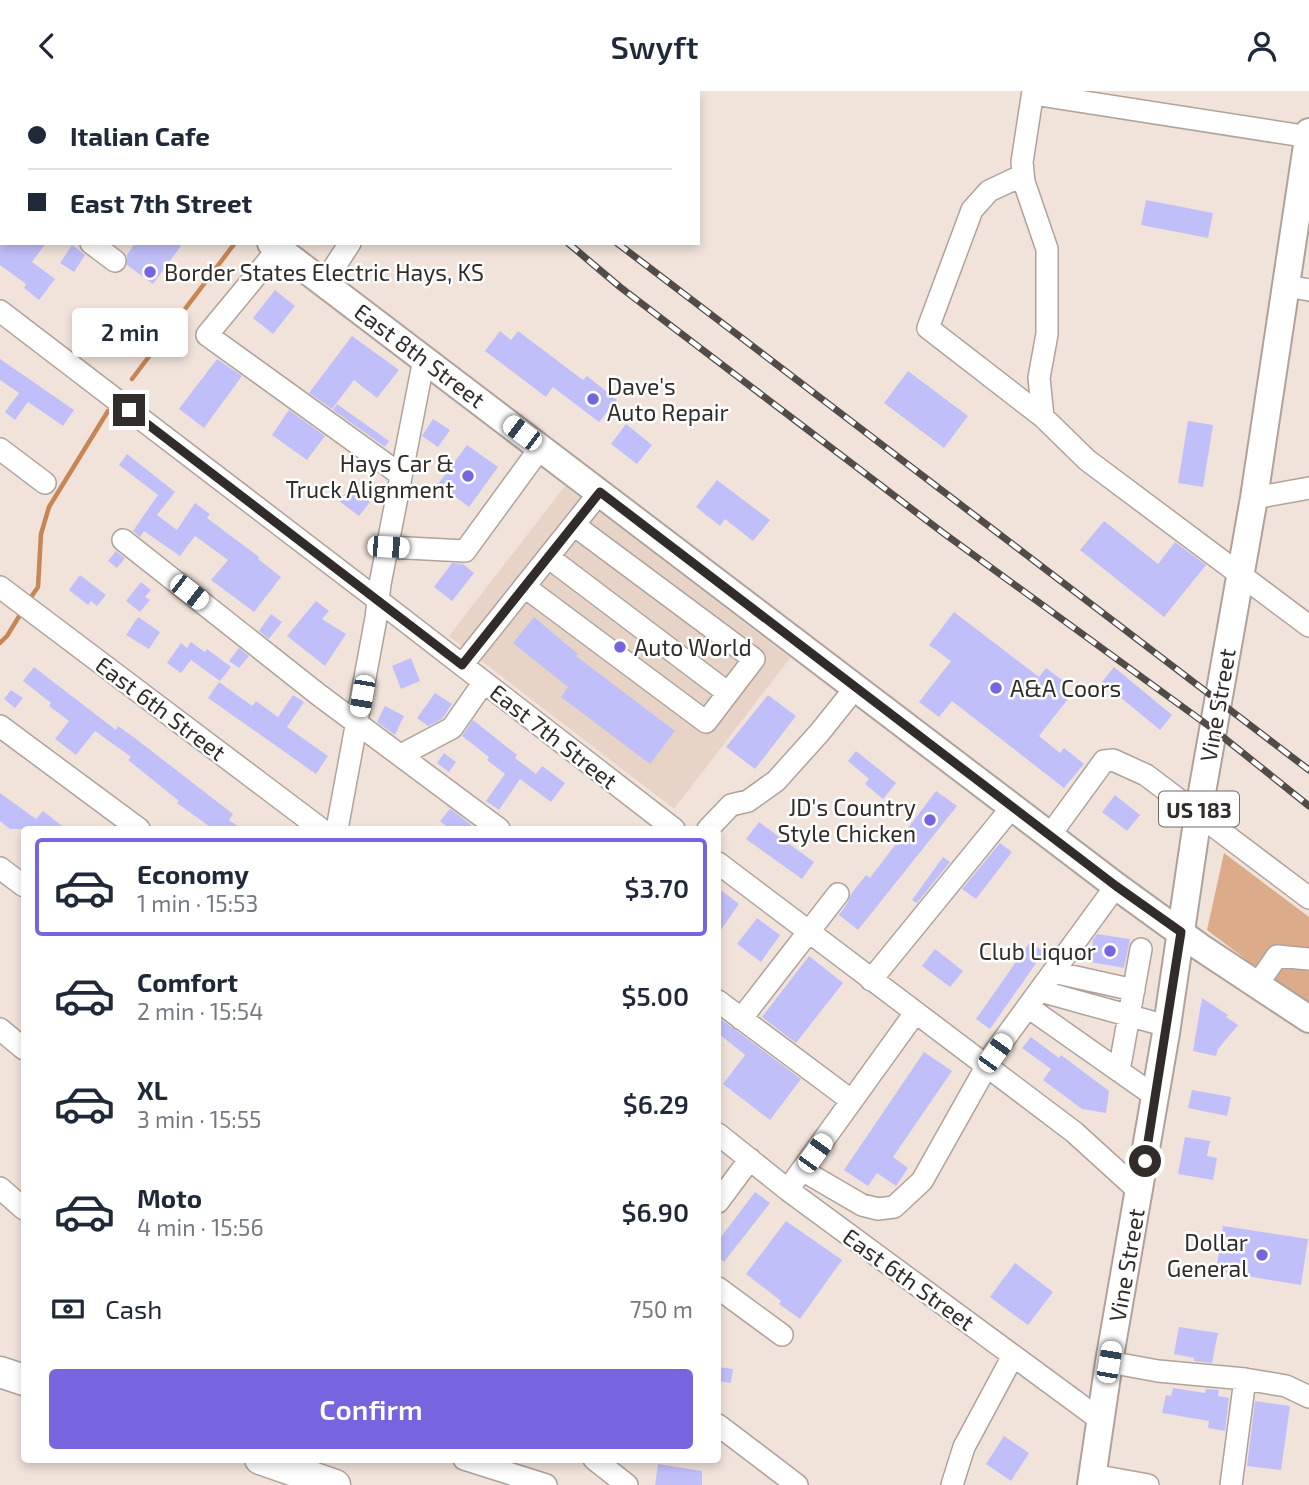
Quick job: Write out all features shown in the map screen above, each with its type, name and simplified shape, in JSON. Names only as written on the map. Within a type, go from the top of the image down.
[{"type":"highway","points":[[0,1372],[21,1379]]},
{"type":"highway","points":[[272,1463],[335,1485]]},
{"type":"main road","name":"Vine Street","points":[[1092,1480],[1109,1362],[1156,1097],[1198,814],[1239,574],[1298,288],[1309,135]]},
{"type":"main road","name":"East 8th Street","points":[[283,248],[424,359],[1116,886],[1309,1019]]},
{"type":"street","points":[[1043,417],[1039,378],[1047,334],[1047,249],[1023,175],[1022,162],[1033,93],[1309,135]]},
{"type":"street","points":[[1023,175],[989,191],[972,210],[928,328],[1043,417],[1087,460],[1309,626]]},
{"type":"street","points":[[94,245],[115,261]]},
{"type":"street","points":[[324,282],[349,245]]},
{"type":"street","points":[[283,248],[207,335],[401,475]]},
{"type":"street","name":"East 7th Street","points":[[0,311],[670,826]]},
{"type":"street","points":[[338,826],[424,359]]},
{"type":"street","points":[[388,547],[465,551],[541,447]]},
{"type":"street","points":[[0,449],[45,483]]},
{"type":"street","points":[[1254,498],[1309,488]]},
{"type":"street","points":[[462,665],[600,492]]},
{"type":"street","points":[[524,587],[706,722],[754,659],[574,524]]},
{"type":"street","points":[[123,540],[319,695],[495,826]]},
{"type":"street","points":[[548,558],[728,693]]},
{"type":"street","name":"East 6th Street","points":[[7,592],[317,826]]},
{"type":"street","points":[[401,755],[452,728],[484,682]]},
{"type":"street","points":[[711,826],[731,805],[748,801],[776,781],[856,687]]},
{"type":"street","points":[[0,726],[135,826]]},
{"type":"street","points":[[1050,835],[1104,761],[1113,760],[1146,775],[1309,898]]},
{"type":"street","points":[[872,980],[1013,806]]},
{"type":"street","points":[[721,865],[1074,1132],[1140,1192]]},
{"type":"street","points":[[0,868],[21,884]]},
{"type":"street","points":[[802,1170],[862,1205],[878,1209],[894,1206],[922,1181],[979,1077],[1116,886]]},
{"type":"street","points":[[741,1019],[838,894]]},
{"type":"street","points":[[1257,985],[1277,956],[1293,941]]},
{"type":"street","points":[[1119,1071],[1141,949]]},
{"type":"street","points":[[1277,956],[1309,959]]},
{"type":"street","points":[[1053,972],[1134,990]]},
{"type":"street","points":[[1034,999],[1129,1016],[1167,1026]]},
{"type":"street","points":[[1034,999],[1119,1071],[1156,1097]]},
{"type":"street","points":[[721,1003],[852,1101]]},
{"type":"street","points":[[788,1189],[915,1013]]},
{"type":"street","points":[[0,1029],[21,1046]]},
{"type":"street","name":"East 6th Street","points":[[721,1136],[1102,1421]]},
{"type":"street","points":[[721,1198],[750,1159]]},
{"type":"street","points":[[0,1188],[21,1206]]},
{"type":"street","points":[[721,1290],[782,1335]]},
{"type":"street","points":[[952,1485],[964,1447],[1013,1356]]},
{"type":"street","points":[[1109,1362],[1158,1371],[1245,1379],[1286,1386],[1309,1397]]},
{"type":"street","points":[[1231,1485],[1245,1379]]},
{"type":"street","points":[[721,1427],[797,1485]]},
{"type":"street","points":[[477,1463],[546,1485]]},
{"type":"street","points":[[599,1463],[627,1485]]},
{"type":"street","points":[[1092,1480],[1148,1485]]},
{"type":"shaded area","name":"Auto World","points":[[565,486],[790,658],[674,809],[449,636]]},
{"type":"shaded area","points":[[1224,853],[1309,917],[1309,1007],[1207,930]]},
{"type":"building","points":[[1146,200],[1213,213],[1208,238],[1141,225]]},
{"type":"building","points":[[0,245],[45,245],[32,262],[55,279],[39,300],[24,288],[26,284],[0,265]]},
{"type":"building","points":[[72,245],[85,255],[74,272],[60,263]]},
{"type":"building","name":"Border States Electric Hays, KS","points":[[134,245],[182,245],[153,284],[127,265],[127,255]]},
{"type":"building","points":[[275,290],[295,306],[273,334],[253,318]]},
{"type":"building","points":[[500,331],[511,340],[518,331],[583,380],[587,376],[617,400],[599,422],[553,387],[546,397],[485,351]]},
{"type":"building","points":[[352,336],[399,370],[377,398],[354,380],[332,409],[309,393]]},
{"type":"building","points":[[0,359],[74,410],[63,426],[28,402],[15,420],[5,412],[19,393],[0,380]]},
{"type":"building","points":[[217,359],[242,376],[204,428],[179,409]]},
{"type":"building","points":[[908,371],[968,416],[944,448],[884,403]]},
{"type":"building","points":[[337,404],[389,441],[385,447],[333,410]]},
{"type":"building","points":[[289,410],[325,436],[307,460],[272,435]]},
{"type":"building","points":[[433,419],[450,430],[438,447],[422,436]]},
{"type":"building","points":[[1188,421],[1213,425],[1203,487],[1178,483]]},
{"type":"building","points":[[626,424],[652,445],[637,464],[611,444]]},
{"type":"building","name":"Hays Car & Truck Alignment","points":[[467,445],[498,467],[469,507],[438,484]]},
{"type":"building","points":[[127,454],[175,492],[157,515],[177,530],[195,503],[210,514],[207,518],[281,577],[254,612],[211,580],[228,560],[195,536],[180,556],[144,531],[140,537],[133,531],[158,495],[119,465]]},
{"type":"building","points":[[717,480],[770,520],[753,541],[725,519],[720,526],[696,507]]},
{"type":"building","points":[[350,487],[370,502],[359,516],[339,501]]},
{"type":"building","points":[[1104,521],[1158,564],[1175,542],[1206,565],[1164,617],[1080,550]]},
{"type":"building","points":[[116,551],[125,558],[117,568],[108,561]]},
{"type":"building","points":[[452,563],[463,564],[474,573],[452,601],[434,587]]},
{"type":"building","points":[[80,575],[106,595],[97,606],[91,601],[88,605],[69,590]]},
{"type":"building","points":[[141,582],[151,590],[145,597],[150,600],[140,612],[126,601]]},
{"type":"building","points":[[316,601],[329,611],[322,619],[346,634],[325,666],[287,636]]},
{"type":"building","name":"A&A Coors","points":[[954,612],[1039,677],[1046,668],[1066,683],[1059,692],[1068,699],[1039,736],[1060,753],[1064,748],[1084,764],[1064,788],[952,701],[939,717],[919,702],[951,661],[929,645]]},
{"type":"building","points":[[271,614],[282,622],[269,639],[259,631]]},
{"type":"building","points":[[138,617],[160,632],[149,649],[126,635]]},
{"type":"building","points":[[534,617],[578,654],[576,656],[675,731],[650,764],[561,697],[568,687],[513,643]]},
{"type":"building","points":[[191,642],[205,652],[207,649],[231,667],[220,681],[191,660],[181,673],[167,663],[181,643],[187,648]]},
{"type":"building","points":[[239,648],[249,656],[239,668],[229,661]]},
{"type":"building","points":[[411,658],[420,681],[401,689],[392,666]]},
{"type":"building","points":[[34,667],[116,730],[118,726],[136,739],[233,814],[229,820],[238,826],[209,826],[177,803],[179,801],[128,760],[131,757],[95,731],[76,755],[55,739],[69,721],[23,681]]},
{"type":"building","points":[[1114,667],[1172,715],[1160,730],[1102,682]]},
{"type":"building","points":[[219,682],[252,706],[256,701],[278,717],[293,695],[304,702],[287,727],[328,756],[316,774],[208,698]]},
{"type":"building","points":[[11,690],[23,698],[15,708],[4,699]]},
{"type":"building","points":[[435,693],[452,704],[442,719],[428,726],[417,718]]},
{"type":"building","points":[[768,695],[796,716],[755,769],[726,747]]},
{"type":"building","points":[[385,706],[404,716],[395,735],[377,722]]},
{"type":"building","points":[[473,720],[536,774],[542,766],[565,783],[551,802],[520,779],[499,810],[486,801],[505,774],[487,760],[489,757],[462,736]]},
{"type":"building","points":[[856,751],[896,783],[883,799],[865,784],[869,779],[848,761]]},
{"type":"building","points":[[444,753],[456,762],[449,772],[437,763]]},
{"type":"building","points":[[936,791],[957,806],[858,930],[839,915],[851,894],[866,875],[870,878]]},
{"type":"building","points":[[0,793],[36,819],[43,811],[62,826],[21,826],[21,829],[10,829],[0,821]]},
{"type":"building","points":[[1115,795],[1140,815],[1127,831],[1102,812]]},
{"type":"building","points":[[450,809],[472,826],[446,826],[440,821]]},
{"type":"building","points":[[759,822],[814,862],[802,879],[746,839]]},
{"type":"building","points":[[1000,843],[1012,852],[976,899],[962,889]]},
{"type":"building","points":[[943,857],[950,862],[917,903],[912,900]]},
{"type":"building","points":[[721,890],[739,904],[721,930]]},
{"type":"building","points":[[757,918],[780,935],[761,962],[737,944]]},
{"type":"building","name":"Club Liquor","points":[[1097,934],[1130,939],[1124,968],[1090,962],[1093,940]]},
{"type":"building","points":[[1030,942],[1044,952],[990,1029],[976,1019]]},
{"type":"building","points":[[935,949],[963,971],[950,987],[922,966]]},
{"type":"building","points":[[809,956],[843,983],[796,1043],[762,1017]]},
{"type":"building","points":[[1202,998],[1238,1025],[1218,1049],[1216,1056],[1193,1051]]},
{"type":"building","points":[[721,1019],[801,1079],[770,1120],[723,1084],[745,1055],[721,1035]]},
{"type":"building","points":[[1031,1037],[1059,1058],[1061,1055],[1109,1091],[1106,1113],[1082,1109],[1043,1080],[1051,1069],[1022,1048]]},
{"type":"building","points":[[924,1052],[952,1071],[893,1157],[908,1168],[896,1186],[877,1173],[868,1186],[844,1170]]},
{"type":"building","points":[[1192,1090],[1231,1097],[1227,1116],[1188,1108]]},
{"type":"building","points":[[1185,1137],[1210,1141],[1207,1156],[1217,1158],[1213,1180],[1178,1174]]},
{"type":"building","points":[[755,1192],[770,1203],[724,1262],[721,1260],[721,1237]]},
{"type":"building","points":[[786,1221],[842,1260],[800,1319],[746,1274]]},
{"type":"building","name":"Dollar General","points":[[1223,1226],[1308,1239],[1301,1285],[1216,1271]]},
{"type":"building","points":[[1015,1263],[1053,1292],[1028,1325],[990,1297]]},
{"type":"building","points":[[1179,1327],[1218,1333],[1212,1363],[1194,1361],[1194,1358],[1174,1354]]},
{"type":"building","points":[[721,1367],[733,1369],[731,1383],[721,1381]]},
{"type":"building","points":[[1173,1388],[1205,1393],[1206,1389],[1219,1390],[1218,1396],[1229,1398],[1225,1431],[1208,1428],[1209,1421],[1162,1413],[1166,1395],[1171,1396]]},
{"type":"building","points":[[1255,1401],[1290,1406],[1281,1470],[1247,1466]]},
{"type":"building","points":[[1004,1436],[1029,1453],[1011,1481],[986,1464]]},
{"type":"building","points":[[658,1464],[702,1471],[702,1485],[655,1485]]},
{"type":"waterway","points":[[132,379],[233,245]]},
{"type":"waterway","points":[[29,600],[38,587],[41,534],[49,507],[108,411]]},
{"type":"waterway","points":[[0,643],[23,610]]},
{"type":"railway","points":[[570,245],[620,287],[942,532],[1213,729],[1309,806]]},
{"type":"railway","points":[[620,245],[1309,770]]},
{"type":"place","name":"Border States Electric Hays, KS","points":[[150,272]]},
{"type":"place","name":"Dave's Auto Repair","points":[[593,399]]},
{"type":"place","name":"Hays Car & Truck Alignment","points":[[468,476]]},
{"type":"place","name":"Auto World","points":[[620,647]]},
{"type":"place","name":"A&A Coors","points":[[996,688]]},
{"type":"place","name":"JD's Country Style Chicken","points":[[930,820]]},
{"type":"place","name":"Club Liquor","points":[[1110,951]]},
{"type":"place","name":"Dollar General","points":[[1262,1255]]},
{"type":"route","points":[[129,410],[462,665],[600,492],[1116,886],[1181,932],[1145,1161]]}]
